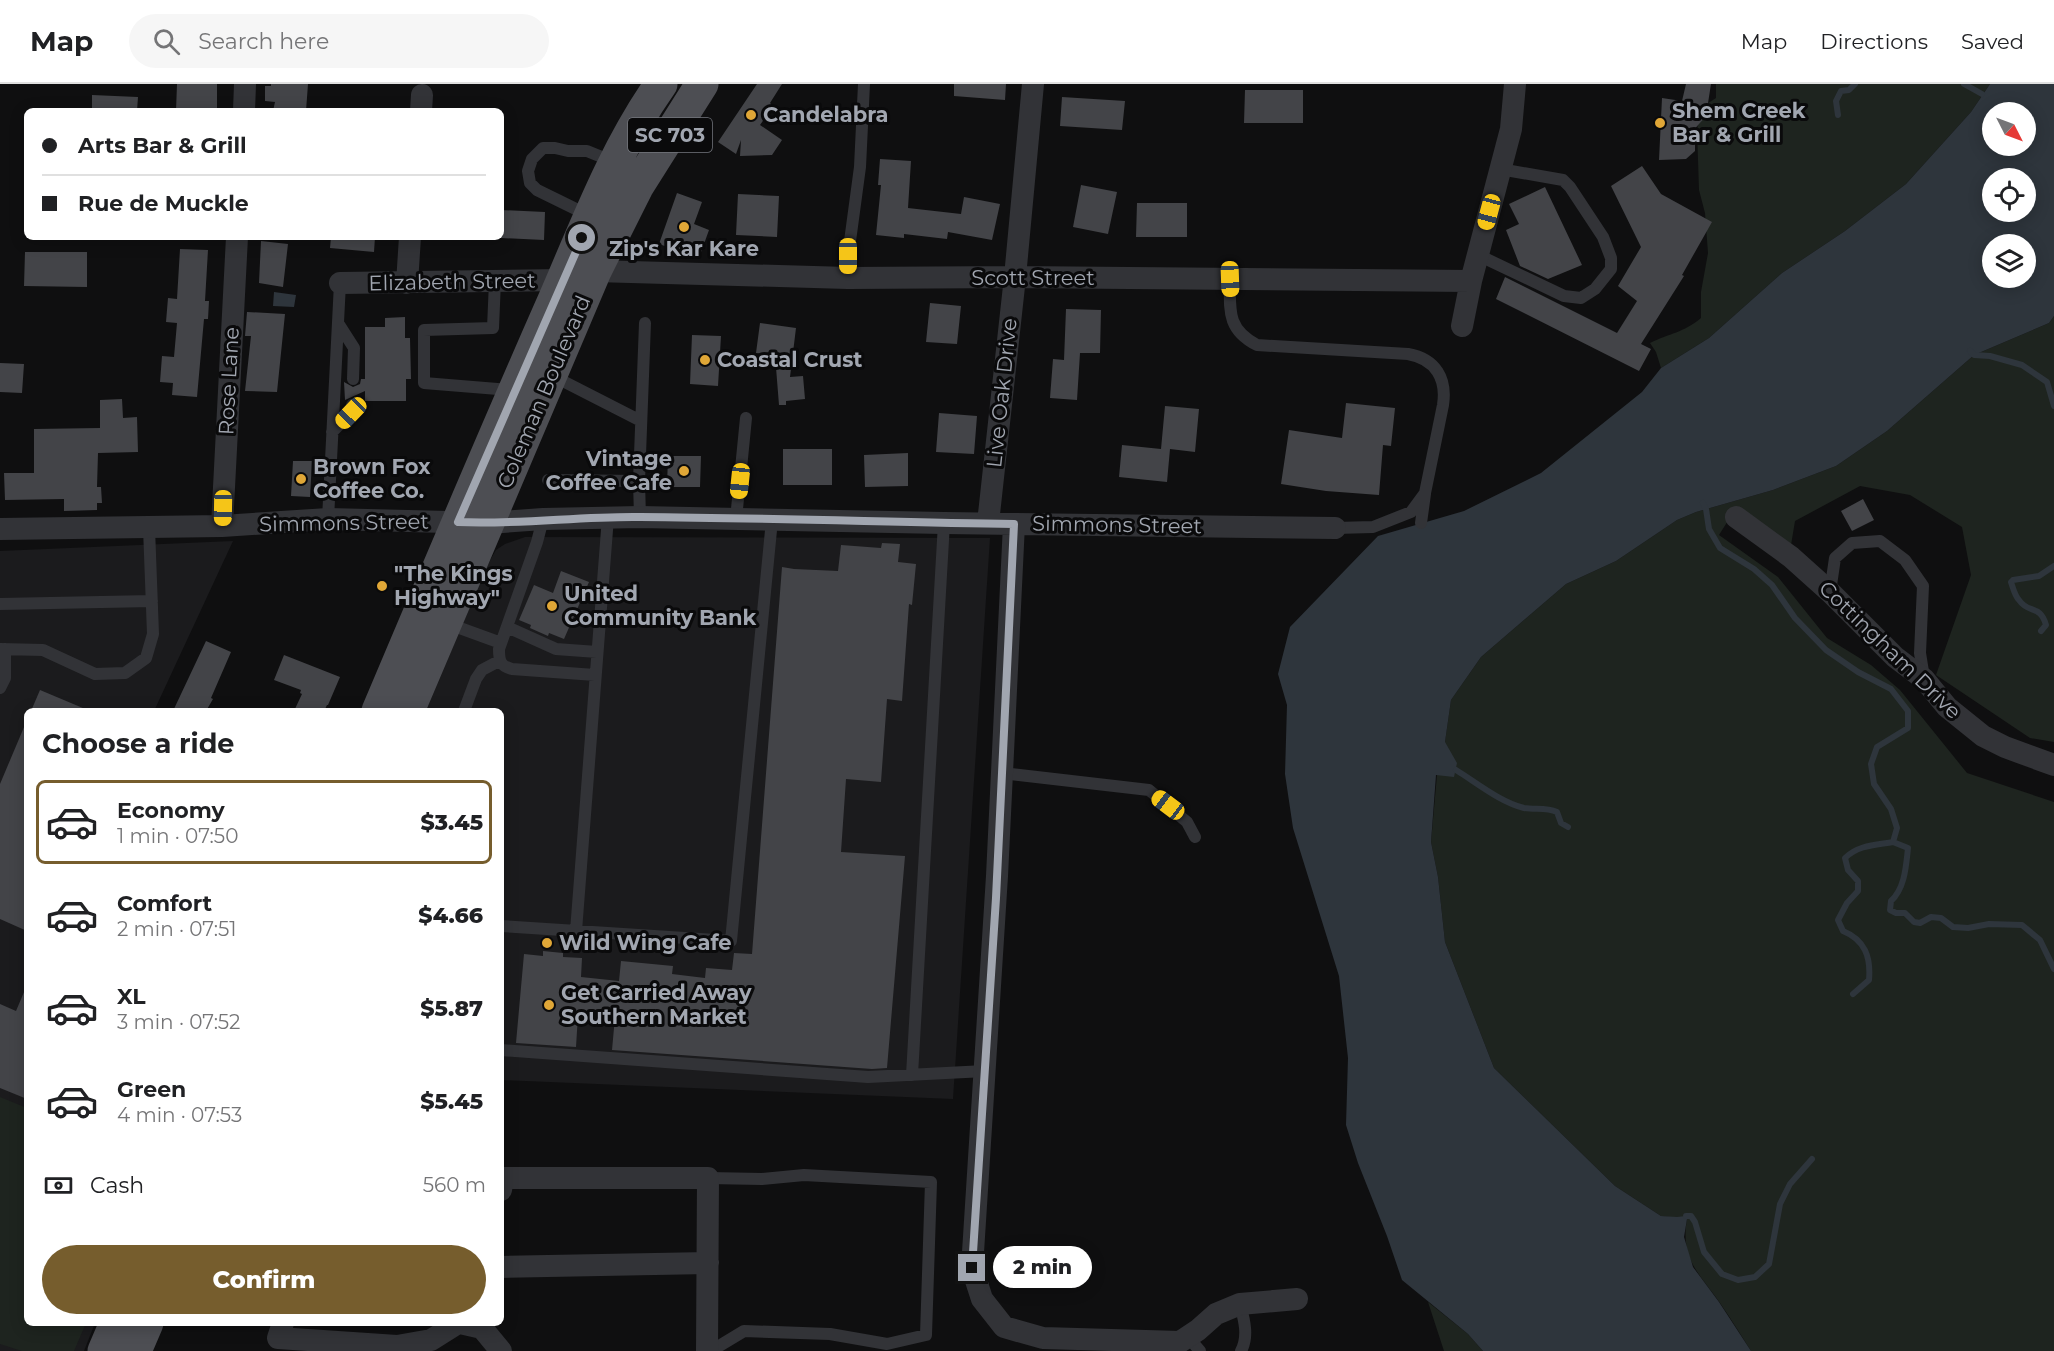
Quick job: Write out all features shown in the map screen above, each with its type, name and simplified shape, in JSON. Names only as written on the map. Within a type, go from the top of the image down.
[{"type":"main road","name":"Coleman Boulevard","points":[[409,708],[446,623],[473,523],[514,390],[615,163],[642,110],[661,84]]},
{"type":"main road","points":[[637,187],[628,180],[626,174],[681,84]]},
{"type":"main road","name":"Coleman Boulevard","points":[[380,708],[551,375],[596,271],[637,187],[702,84]]},
{"type":"main road","points":[[104,1351],[115,1326]]},
{"type":"main road","points":[[135,1351],[146,1326]]},
{"type":"street","points":[[244,108],[245,84]]},
{"type":"street","name":"Live Oak Drive","points":[[988,523],[1033,84]]},
{"type":"street","points":[[1462,326],[1471,281],[1511,129],[1515,84]]},
{"type":"street","name":"Rose Lane","points":[[222,526],[237,240]]},
{"type":"street","points":[[407,283],[410,240]]},
{"type":"street","name":"Scott Street","points":[[596,271],[848,278],[1015,277],[1471,281]]},
{"type":"street","name":"Elizabeth Street","points":[[340,282],[563,280]]},
{"type":"street","name":"Simmons Street","points":[[0,529],[222,526],[328,519],[473,523],[608,517],[1335,528]]},
{"type":"street","name":"Cottingham Drive","points":[[1736,517],[1791,557],[1830,592],[1895,657],[1924,679],[1947,707],[1983,736],[2005,747],[2054,765]]},
{"type":"street","points":[[1014,524],[1002,773],[972,1268],[982,1299],[1004,1327],[1043,1338],[1194,1344],[1216,1314],[1240,1304],[1297,1299]]},
{"type":"street","points":[[504,1178],[708,1178],[709,1351]]},
{"type":"street","points":[[504,1267],[708,1263]]},
{"type":"street","points":[[282,1326],[278,1338],[334,1346],[398,1346],[431,1340],[454,1326]]},
{"type":"street","points":[[484,1326],[501,1351]]},
{"type":"lane","points":[[848,278],[848,256],[860,167],[864,84]]},
{"type":"lane","points":[[591,217],[537,190],[530,183],[528,171],[532,159],[543,148],[555,148],[568,151],[588,151],[615,163]]},
{"type":"lane","points":[[1478,255],[1564,296],[1581,298],[1595,289],[1611,269],[1611,258],[1603,237],[1563,180],[1500,169]]},
{"type":"lane","points":[[1230,279],[1231,319],[1244,339],[1257,345],[1408,354],[1420,356],[1429,362],[1442,381],[1445,392],[1421,524]]},
{"type":"lane","points":[[495,281],[493,328],[424,330],[424,383],[514,390]]},
{"type":"lane","points":[[328,519],[340,282]]},
{"type":"lane","points":[[338,323],[354,348],[352,379]]},
{"type":"lane","points":[[640,517],[639,481],[645,323]]},
{"type":"lane","points":[[551,375],[642,421]]},
{"type":"lane","points":[[333,432],[351,413],[352,405]]},
{"type":"lane","points":[[736,519],[746,418]]},
{"type":"lane","points":[[548,480],[639,481]]},
{"type":"lane","points":[[1335,528],[1373,527],[1389,522],[1411,512],[1425,493]]},
{"type":"lane","points":[[576,931],[608,517]]},
{"type":"lane","points":[[543,519],[501,643],[499,661],[504,667],[512,669],[595,675]]},
{"type":"lane","points":[[504,926],[731,940],[772,520]]},
{"type":"lane","points":[[912,1075],[944,523]]},
{"type":"lane","points":[[0,688],[5,678],[3,649],[43,650],[95,674],[125,674],[146,658],[153,634],[149,528]]},
{"type":"lane","points":[[1830,592],[1835,558],[1852,543],[1880,541],[1905,560],[1923,586],[1920,653],[1924,679]]},
{"type":"lane","points":[[0,604],[152,601]]},
{"type":"lane","points":[[446,623],[501,643]]},
{"type":"lane","points":[[507,627],[556,649],[597,652]]},
{"type":"lane","points":[[465,708],[476,679],[482,670],[499,661]]},
{"type":"lane","points":[[1002,773],[1149,790],[1187,822],[1195,837]]},
{"type":"lane","points":[[504,1050],[868,1077],[985,1071]]},
{"type":"lane","points":[[708,1178],[762,1179],[804,1175],[931,1182],[926,1335],[886,1344],[830,1334],[744,1331],[709,1351]]},
{"type":"lane","points":[[1240,1304],[1246,1327],[1241,1351]]},
{"type":"shaded area","points":[[1716,84],[1990,84],[1971,112],[1906,184],[1845,231],[1782,273],[1709,338],[1661,368],[1656,352],[1650,343],[1682,330],[1701,318],[1701,292],[1708,253],[1705,213],[1699,190],[1697,129],[1702,107],[1716,98]]},
{"type":"shaded area","points":[[1990,84],[2054,84],[2054,316],[2049,323],[1974,355],[1887,431],[1836,466],[1773,490],[1696,512],[1677,520],[1616,561],[1566,584],[1481,657],[1451,700],[1445,742],[1457,763],[1454,777],[1436,775],[1431,842],[1438,877],[1445,942],[1494,1068],[1615,1186],[1661,1216],[1686,1216],[1684,1237],[1693,1267],[1751,1351],[1483,1351],[1468,1334],[1402,1280],[1346,1125],[1348,1058],[1339,976],[1293,828],[1285,774],[1287,705],[1278,674],[1290,627],[1378,536],[1464,511],[1541,473],[1642,392],[1661,368],[1709,338],[1782,273],[1845,231],[1906,184],[1971,112]]},
{"type":"shaded area","points":[[274,292],[296,295],[294,307],[273,306]]},
{"type":"shaded area","points":[[2054,316],[2054,742],[2030,738],[1936,675],[1971,575],[1962,527],[1910,495],[1860,486],[1795,521],[1791,545],[1736,508],[1719,535],[1778,577],[1827,638],[1871,665],[1900,690],[1967,773],[2054,802],[2054,1351],[1751,1351],[1693,1265],[1686,1245],[1687,1219],[1661,1216],[1615,1186],[1494,1068],[1445,942],[1438,877],[1431,842],[1437,775],[1445,742],[1451,700],[1481,657],[1566,584],[1616,561],[1677,520],[1696,512],[1773,490],[1836,466],[1887,431],[1974,355],[2049,323]]},
{"type":"shaded area","points":[[525,537],[990,538],[953,1099],[504,1080],[504,708],[427,708],[488,564],[496,550]]},
{"type":"shaded area","points":[[233,541],[155,708],[24,708],[24,1326],[94,1326],[84,1351],[0,1351],[0,551]]},
{"type":"shaded area","points":[[0,1097],[24,1107],[24,1326],[85,1326],[74,1351],[22,1351],[0,1344]]},
{"type":"shaded area","points":[[1428,1302],[1468,1334],[1483,1351],[1444,1351]]},
{"type":"building","points":[[177,84],[217,84],[217,108],[176,108]]},
{"type":"building","points":[[271,84],[308,84],[306,108],[274,108],[275,102],[265,101],[265,86],[271,86]]},
{"type":"building","name":"Candelabra","points":[[757,84],[782,84],[770,103],[773,106],[760,125],[782,140],[772,155],[740,156],[741,140],[736,154],[718,142]]},
{"type":"building","points":[[954,84],[1006,84],[1005,100],[954,96]]},
{"type":"building","points":[[1686,84],[1711,84],[1706,116],[1692,132],[1695,139],[1695,151],[1686,159],[1659,160],[1662,98],[1682,101]]},
{"type":"building","points":[[1245,90],[1303,90],[1303,123],[1244,123]]},
{"type":"building","points":[[92,95],[138,97],[137,108],[92,108]]},
{"type":"building","points":[[1062,97],[1125,101],[1122,130],[1060,126]]},
{"type":"building","points":[[880,159],[911,161],[908,208],[961,214],[964,197],[1000,204],[992,240],[948,232],[947,239],[904,234],[904,238],[876,235],[881,185],[878,185]]},
{"type":"building","points":[[1642,166],[1661,194],[1712,222],[1682,275],[1684,276],[1641,344],[1651,349],[1639,371],[1496,299],[1505,277],[1617,333],[1637,301],[1618,286],[1641,247],[1611,186]]},
{"type":"building","points":[[1081,185],[1117,192],[1108,234],[1073,227]]},
{"type":"building","points":[[1545,187],[1582,265],[1548,279],[1520,266],[1506,230],[1519,224],[1509,204]]},
{"type":"building","name":"Zip's Kar Kare","points":[[677,193],[702,202],[694,224],[709,230],[699,258],[659,244]]},
{"type":"building","points":[[738,194],[779,196],[777,237],[736,235]]},
{"type":"building","points":[[1137,203],[1187,203],[1187,237],[1136,237]]},
{"type":"building","points":[[504,210],[545,212],[544,240],[504,238]]},
{"type":"building","points":[[331,240],[375,240],[374,252],[330,248]]},
{"type":"building","points":[[261,241],[288,244],[283,287],[259,283]]},
{"type":"building","points":[[180,249],[208,250],[205,301],[209,301],[208,319],[204,319],[197,397],[172,395],[173,383],[160,382],[162,356],[174,357],[177,323],[166,322],[168,298],[177,299]]},
{"type":"building","points":[[25,252],[87,252],[87,287],[24,286]]},
{"type":"building","points":[[930,303],[961,306],[957,344],[926,342]]},
{"type":"building","points":[[1066,309],[1101,310],[1100,353],[1080,353],[1077,400],[1050,398],[1053,359],[1064,360]]},
{"type":"building","points":[[247,312],[285,314],[277,392],[245,391],[251,336],[245,336]]},
{"type":"building","points":[[405,317],[405,338],[410,338],[411,379],[406,379],[406,401],[365,401],[365,391],[345,400],[344,382],[353,387],[360,384],[361,379],[365,379],[365,327],[385,327],[385,318]]},
{"type":"building","points":[[760,323],[796,328],[790,377],[803,376],[805,399],[786,401],[786,405],[779,405],[775,355],[756,353]]},
{"type":"building","name":"Coastal Crust","points":[[692,335],[721,336],[718,386],[690,384]]},
{"type":"building","points":[[0,363],[24,364],[22,393],[0,392]]},
{"type":"building","points":[[122,399],[123,418],[137,417],[138,452],[98,453],[97,487],[101,487],[102,503],[97,503],[97,510],[64,511],[64,499],[5,500],[4,473],[34,473],[34,429],[100,428],[100,400]]},
{"type":"building","points":[[1346,403],[1395,408],[1391,446],[1383,445],[1379,495],[1326,491],[1281,484],[1289,430],[1342,438]]},
{"type":"building","points":[[1165,406],[1199,409],[1195,452],[1170,449],[1167,482],[1119,477],[1122,445],[1161,449]]},
{"type":"building","points":[[939,413],[977,416],[974,454],[936,452]]},
{"type":"building","points":[[783,449],[832,449],[832,485],[783,485]]},
{"type":"building","points":[[908,453],[908,486],[865,487],[864,455]]},
{"type":"building","name":"Vintage Coffee Cafe","points":[[668,456],[701,456],[700,487],[667,487]]},
{"type":"building","name":"Brown Fox Coffee Co.","points":[[293,461],[312,461],[310,497],[291,496]]},
{"type":"building","points":[[1863,499],[1874,520],[1852,531],[1841,511]]},
{"type":"building","points":[[882,543],[900,544],[898,562],[916,564],[912,605],[909,604],[902,701],[887,699],[881,782],[846,779],[841,852],[905,856],[887,1068],[872,1069],[612,1050],[615,1017],[578,1015],[576,1047],[516,1043],[524,954],[543,956],[543,951],[563,953],[563,957],[582,958],[581,977],[619,981],[621,961],[673,966],[672,974],[705,978],[706,968],[732,970],[734,953],[752,954],[782,567],[838,571],[841,545],[881,548]]},
{"type":"building","name":"United Community Bank","points":[[561,571],[589,582],[564,639],[549,633],[548,636],[519,620],[534,585],[553,593]]},
{"type":"building","points":[[206,641],[231,652],[208,708],[174,708]]},
{"type":"building","points":[[284,655],[340,677],[326,708],[295,708],[302,694],[301,690],[274,680]]},
{"type":"building","points":[[40,690],[83,708],[32,708]]},
{"type":"building","points":[[24,727],[24,930],[0,919],[0,784]]},
{"type":"building","points":[[24,992],[24,1098],[0,1088],[0,1004],[16,1011]]},
{"type":"waterway","points":[[1838,115],[1836,101],[1841,91],[1849,90],[1855,84]]},
{"type":"waterway","points":[[1964,84],[1982,94]]},
{"type":"waterway","points":[[1970,351],[1974,355],[1990,356],[2022,365],[2047,382],[2054,406]]},
{"type":"waterway","points":[[1703,503],[1709,529],[1720,548],[1754,569],[1772,585],[1795,618],[1826,650],[1858,672],[1891,689],[1908,711],[1908,728],[1877,747],[1871,764],[1874,784],[1891,809],[1897,828],[1893,842],[1908,848],[1902,883],[1891,901],[1890,910],[1905,913],[1914,922],[1920,923],[1931,917],[1941,918],[1953,927],[1968,928],[1989,924],[2022,925],[2040,940],[2054,969]]},
{"type":"waterway","points":[[2041,631],[2046,625],[2041,614],[2022,604],[2011,582],[2039,576],[2054,566]]},
{"type":"waterway","points":[[1456,770],[1497,797],[1515,805],[1557,812],[1561,823],[1568,827]]},
{"type":"waterway","points":[[1853,994],[1869,980],[1869,964],[1861,944],[1843,931],[1838,920],[1847,903],[1858,891],[1858,881],[1848,870],[1845,858],[1861,848],[1893,842]]},
{"type":"waterway","points":[[1686,1216],[1691,1216],[1695,1222],[1704,1252],[1722,1274],[1738,1280],[1755,1277],[1769,1264],[1780,1204],[1790,1184],[1812,1159]]},
{"type":"place","name":"Candelabra","points":[[751,115]]},
{"type":"place","name":"Shem Creek Bar & Grill","points":[[1660,123]]},
{"type":"place","name":"Zip's Kar Kare","points":[[684,227]]},
{"type":"place","name":"Coastal Crust","points":[[705,360]]},
{"type":"place","name":"Vintage Coffee Cafe","points":[[684,471]]},
{"type":"place","name":"Brown Fox Coffee Co.","points":[[301,479]]},
{"type":"place","name":"\"The Kings Highway\"","points":[[382,586]]},
{"type":"place","name":"United Community Bank","points":[[552,606]]},
{"type":"place","name":"Wild Wing Cafe","points":[[547,943]]},
{"type":"place","name":"Get Carried Away Southern Market","points":[[549,1005]]},
{"type":"route","points":[[582,238],[458,522],[488,523],[543,519],[640,517],[1014,524],[996,898],[972,1268]]}]
